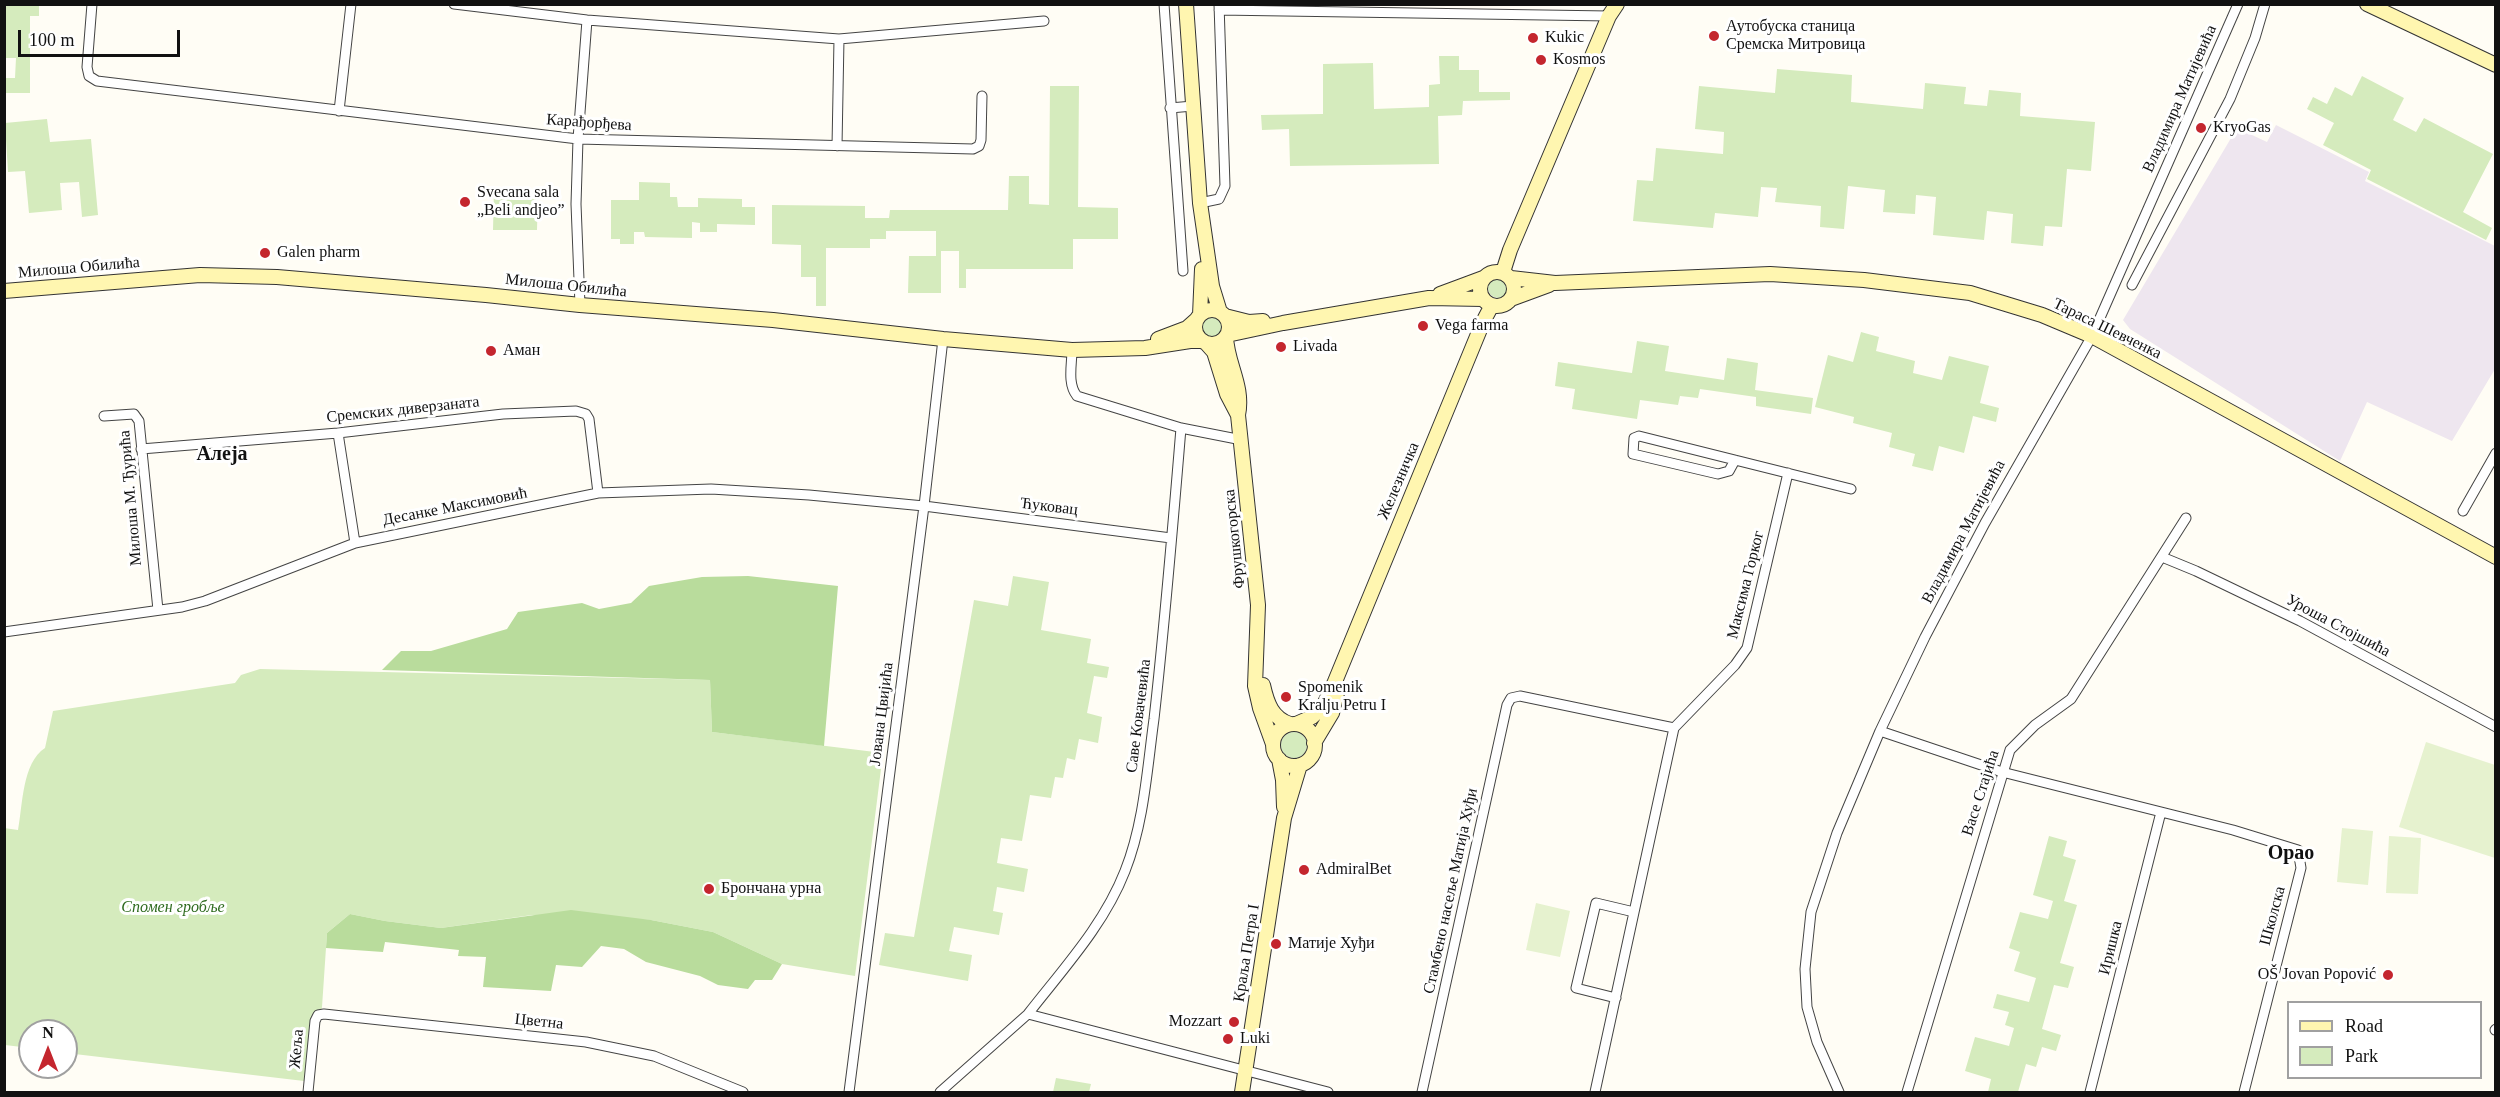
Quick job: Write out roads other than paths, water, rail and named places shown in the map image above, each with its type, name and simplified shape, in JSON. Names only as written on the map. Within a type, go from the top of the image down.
[{"type":"street","name":"Карађорђева","points":[[93,4],[87,67],[89,76],[97,81],[578,140],[977,148],[981,140],[982,96]]},
{"type":"street","points":[[339,111],[351,4]]},
{"type":"street","points":[[454,4],[587,20],[839,39],[1044,21]]},
{"type":"street","points":[[1164,4],[1183,271]]},
{"type":"street","points":[[1186,4],[1200,203],[1212,286],[1222,314],[1229,325],[1227,336]]},
{"type":"street","name":"Владимира Матијевића","points":[[1839,1092],[1816,1042],[1807,1007],[1806,944],[1811,912],[1830,852],[1880,731],[1925,637],[1985,523],[2092,336],[2238,4]]},
{"type":"street","points":[[2132,285],[2230,99],[2257,31],[2265,4]]},
{"type":"street","points":[[2367,4],[2496,64]]},
{"type":"street","points":[[1200,203],[1219,199],[1223,194],[1224,186],[1219,7],[1613,10],[1507,275]]},
{"type":"street","points":[[580,305],[576,204],[578,140],[587,20]]},
{"type":"street","points":[[837,146],[839,39]]},
{"type":"street","points":[[1170,108],[1193,106]]},
{"type":"street","points":[[1204,234],[1195,330],[1204,342],[1216,344],[1227,336],[1283,323],[1429,298],[1483,279],[1492,272],[1507,275],[1515,288],[1512,299],[1503,305],[1429,298]]},
{"type":"street","name":"Тараса Шевченка","points":[[1507,275],[1555,283],[1770,274],[1864,280],[1970,293],[2042,315],[2092,336],[2496,557]]},
{"type":"street","name":"Милоша Обилића","points":[[4,291],[200,275],[244,276],[394,286],[1072,350],[1144,348],[1190,340],[1204,342]]},
{"type":"street","points":[[1483,279],[1480,289],[1488,302]]},
{"type":"street","name":"Тараса Шевченка","points":[[1512,299],[1555,283]]},
{"type":"street","name":"Железничка","points":[[1293,724],[1312,717],[1323,707],[1340,672],[1378,573],[1483,322],[1488,302]]},
{"type":"street","points":[[1198,317],[1210,310],[1249,322],[1283,323]]},
{"type":"street","name":"Милоша Обилића","points":[[1124,348],[1172,335],[1187,328],[1198,317]]},
{"type":"street","name":"Фрушкогорска","points":[[1227,336],[1226,347],[1237,378],[1240,403],[1238,415],[1258,605],[1257,697],[1273,744]]},
{"type":"street","name":"Јована Цвијића","points":[[849,1092],[924,506],[943,339]]},
{"type":"street","name":"Фрушкогорска","points":[[1204,342],[1214,352],[1227,394],[1238,415]]},
{"type":"street","points":[[1072,350],[1071,381],[1077,396],[1182,428],[1242,440]]},
{"type":"street","name":"Сремских диверзаната","points":[[141,449],[338,432],[503,414],[558,410],[582,412],[590,419],[598,494]]},
{"type":"street","name":"Милоша М. Ђурића","points":[[104,416],[134,414],[139,421],[158,610]]},
{"type":"street","name":"Саве Ковачевића","points":[[940,1092],[1028,1014],[1076,955],[1104,913],[1125,872],[1138,830],[1164,632],[1182,428]]},
{"type":"street","points":[[338,432],[355,543]]},
{"type":"street","points":[[1735,460],[1729,471],[1718,474],[1633,454],[1632,446],[1634,438],[1639,436],[1788,473],[1851,489]]},
{"type":"street","points":[[2463,512],[2496,453]]},
{"type":"street","name":"Максима Горког","points":[[1674,728],[1735,665],[1746,648],[1788,473]]},
{"type":"street","name":"Десанке Максимовић","points":[[4,632],[205,601],[355,543],[598,494],[711,489],[924,506]]},
{"type":"street","name":"Ћуковац","points":[[924,506],[1171,538]]},
{"type":"street","name":"Васе Стајића","points":[[1907,1092],[2010,750],[2071,699],[2186,518]]},
{"type":"street","name":"Уроша Стојшића","points":[[2162,558],[2196,571],[2300,621],[2496,727]]},
{"type":"street","name":"Фрушкогорска","points":[[1257,660],[1269,706],[1276,717],[1293,724]]},
{"type":"street","name":"Железничка","points":[[1314,743],[1332,713],[1338,694],[1340,672]]},
{"type":"street","name":"Стамбено насеље Матија Хуђи","points":[[1422,1092],[1507,705],[1511,698],[1520,696],[1674,728]]},
{"type":"street","points":[[1293,724],[1310,733],[1314,743],[1312,754],[1300,765],[1289,765],[1279,759],[1273,744],[1276,734],[1293,724]]},
{"type":"street","points":[[1595,1092],[1674,728]]},
{"type":"street","points":[[1880,731],[2002,772],[2161,812]]},
{"type":"street","name":"Краља Петра I","points":[[1279,759],[1283,780],[1284,818]]},
{"type":"street","name":"Краља Петра I","points":[[1242,1092],[1284,818],[1300,765]]},
{"type":"street","name":"Школска","points":[[2161,812],[2289,846],[2300,853],[2301,868],[2244,1092]]},
{"type":"street","name":"Иришка","points":[[2090,1092],[2161,812]]},
{"type":"street","points":[[1616,998],[1576,988],[1596,903],[1634,912]]},
{"type":"street","name":"Жеља","points":[[309,1092],[315,1021],[318,1015],[324,1014]]},
{"type":"street","name":"Цветна","points":[[324,1014],[586,1042],[654,1056],[743,1092]]},
{"type":"street","points":[[1028,1014],[1328,1092]]},
{"type":"place","name":"Аутобуска станица Сремска Митровица","points":[[1714,36]]},
{"type":"place","name":"Kukic","points":[[1533,38]]},
{"type":"place","name":"Kosmos","points":[[1541,60]]},
{"type":"place","name":"KryoGas","points":[[2201,128]]},
{"type":"place","name":"Svecana sala „Beli andjeo”","points":[[465,202]]},
{"type":"place","name":"Galen pharm","points":[[265,253]]},
{"type":"place","name":"Vega farma","points":[[1423,326]]},
{"type":"place","name":"Livada","points":[[1281,347]]},
{"type":"place","name":"Аман","points":[[491,351]]},
{"type":"place","name":"Spomenik Kralju Petru I","points":[[1286,697]]},
{"type":"place","name":"AdmiralBet","points":[[1304,870]]},
{"type":"place","name":"Брончана урна","points":[[709,889]]},
{"type":"place","name":"Матије Хуђи","points":[[1276,944]]},
{"type":"place","name":"OŠ Jovan Popović","points":[[2388,975]]},
{"type":"place","name":"Mozzart","points":[[1234,1022]]},
{"type":"place","name":"Luki","points":[[1228,1039]]},
{"type":"district","name":"Алеја","points":[[222,455]]},
{"type":"district","name":"Орао","points":[[2291,854]]},
{"type":"park label","name":"Спомен гробље","points":[[173,908]]}]
